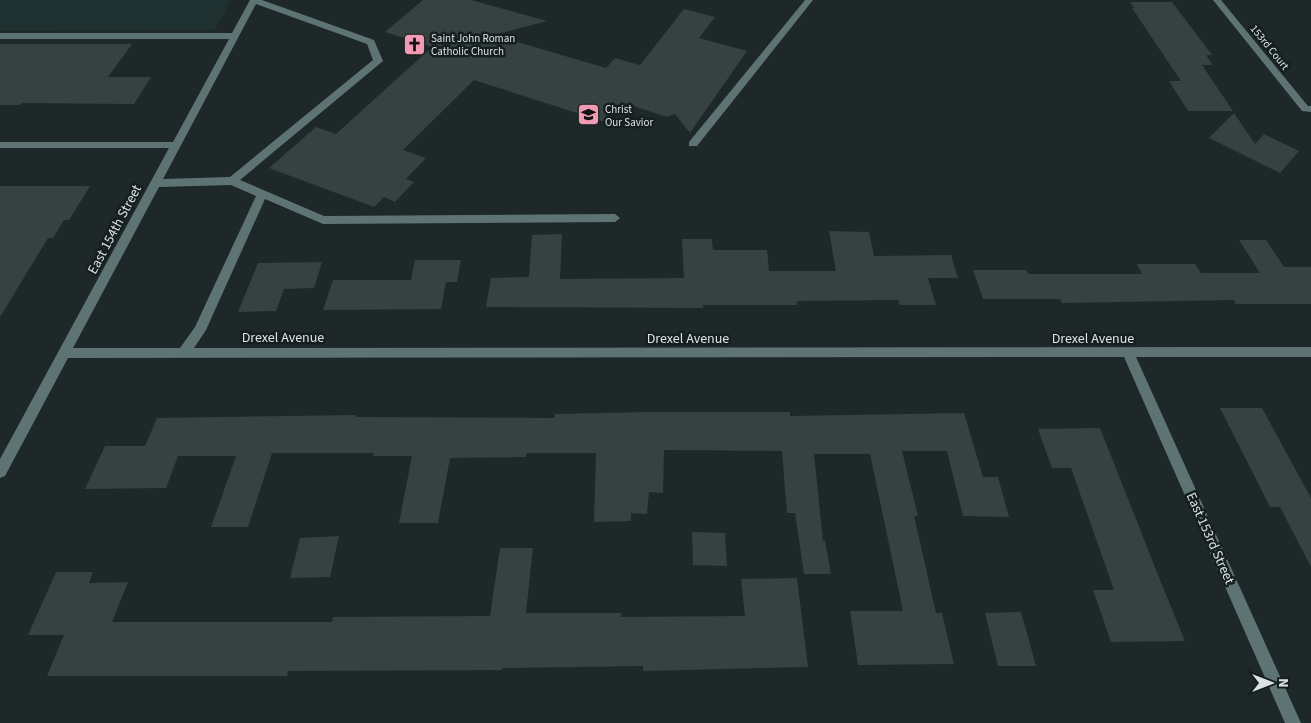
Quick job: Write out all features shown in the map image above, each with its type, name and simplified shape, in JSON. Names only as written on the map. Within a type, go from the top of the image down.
[{"type":"street","name":"East 154th Street","points":[[1,467],[64,354],[254,0]]},
{"type":"street","points":[[232,181],[378,61],[371,42],[254,0]]},
{"type":"street","points":[[693,144],[809,0]]},
{"type":"street","name":"153rd Court","points":[[1217,0],[1308,109]]},
{"type":"street","points":[[0,36],[234,36]]},
{"type":"street","points":[[0,145],[176,145]]},
{"type":"street","points":[[156,183],[232,181],[323,220],[615,218]]},
{"type":"street","points":[[184,352],[200,330],[262,194]]},
{"type":"street","name":"Drexel Avenue","points":[[64,354],[184,352],[1311,352]]},
{"type":"street","name":"East 153rd Street","points":[[1128,353],[1293,723]]},
{"type":"shaded area","points":[[0,0],[231,0],[215,30],[0,31]]},
{"type":"building","points":[[423,0],[471,0],[547,21],[494,35],[606,68],[615,58],[640,65],[684,9],[715,17],[699,38],[747,51],[690,133],[675,114],[667,117],[621,102],[605,122],[474,80],[403,150],[426,158],[406,179],[414,182],[395,202],[384,197],[374,207],[269,168],[316,127],[336,134],[432,47],[385,32]]},
{"type":"building","points":[[1130,2],[1172,2],[1212,55],[1206,55],[1213,65],[1202,65],[1233,111],[1188,111],[1169,81],[1181,81],[1132,8],[1134,8]]},
{"type":"building","points":[[0,44],[132,44],[108,77],[151,77],[134,104],[22,103],[20,105],[0,105]]},
{"type":"building","points":[[1234,113],[1255,144],[1264,134],[1299,151],[1280,173],[1209,138]]},
{"type":"building","points":[[0,186],[90,186],[69,220],[64,220],[53,238],[48,238],[0,317]]},
{"type":"building","points":[[829,231],[869,232],[874,256],[951,255],[958,278],[928,278],[936,305],[900,305],[898,300],[797,301],[797,305],[703,305],[703,308],[486,307],[491,278],[529,277],[532,235],[562,234],[560,279],[684,278],[682,239],[712,239],[713,250],[767,250],[769,271],[836,271]]},
{"type":"building","points":[[1239,240],[1266,240],[1284,267],[1311,267],[1311,304],[1236,304],[1234,300],[1062,303],[1060,299],[983,299],[973,270],[1026,270],[1028,274],[1142,274],[1137,264],[1195,264],[1201,273],[1260,273]]},
{"type":"building","points":[[415,260],[461,260],[457,282],[446,282],[441,309],[323,310],[333,280],[411,280]]},
{"type":"building","points":[[322,262],[314,288],[284,289],[276,311],[238,312],[258,263]]},
{"type":"building","points":[[1220,408],[1262,408],[1311,498],[1311,567],[1280,507],[1270,507]]},
{"type":"building","points":[[790,412],[790,416],[964,413],[983,477],[998,477],[1009,517],[963,516],[947,451],[902,451],[918,516],[914,516],[936,613],[942,613],[954,664],[858,665],[850,611],[903,611],[870,454],[814,454],[823,541],[825,541],[831,574],[804,574],[795,513],[787,513],[782,451],[664,450],[663,493],[649,492],[647,514],[631,513],[631,521],[594,522],[596,453],[526,453],[526,457],[450,458],[438,523],[399,523],[412,456],[373,456],[374,453],[272,453],[248,527],[211,527],[236,456],[178,456],[166,488],[85,489],[105,446],[145,446],[157,418],[356,415],[356,417],[555,418],[555,414]]},
{"type":"building","points":[[1100,428],[1185,641],[1111,642],[1093,590],[1114,590],[1071,468],[1052,468],[1038,429]]},
{"type":"building","points":[[692,532],[725,533],[727,566],[693,565]]},
{"type":"building","points":[[339,536],[330,577],[290,578],[300,538]]},
{"type":"building","points":[[500,548],[533,548],[526,613],[621,613],[621,617],[745,616],[741,579],[797,578],[808,667],[643,671],[643,666],[502,668],[502,670],[288,671],[287,676],[47,676],[64,635],[28,635],[56,572],[93,572],[89,583],[128,582],[112,622],[332,622],[333,617],[490,616]]},
{"type":"building","points":[[1021,612],[1036,666],[998,666],[985,613]]},
{"type":"place","name":"Saint John Roman Catholic Church","points":[[415,44]]},
{"type":"place","name":"Christ Our Savior","points":[[589,115]]}]
